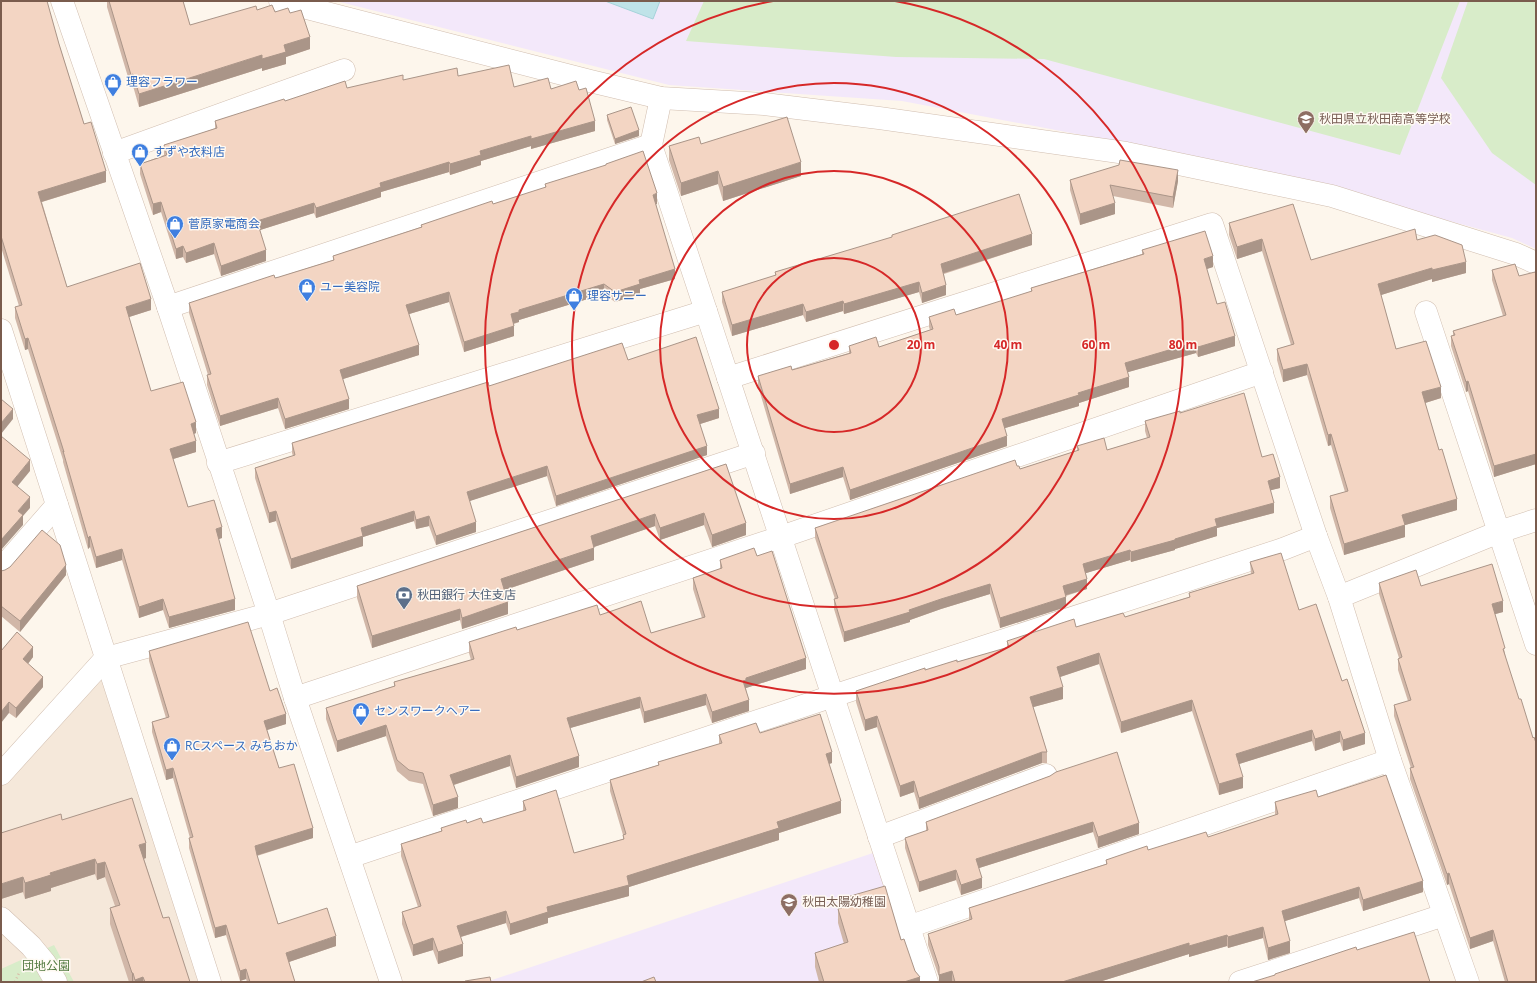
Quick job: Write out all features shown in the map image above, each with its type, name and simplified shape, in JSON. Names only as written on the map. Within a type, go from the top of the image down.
[{"type":"street","points":[[62,1],[168,307],[218,463],[269,614],[295,698],[392,982]]},
{"type":"street","points":[[280,1],[661,98],[764,104],[887,119],[1126,153],[1332,196],[1516,254],[1536,262]]},
{"type":"street","points":[[114,153],[344,70]]},
{"type":"street","points":[[661,98],[650,145],[754,453],[927,982]]},
{"type":"street","points":[[168,307],[650,145]]},
{"type":"street","points":[[728,378],[1212,224],[1316,536],[1338,597],[1390,760],[1468,982]]},
{"type":"street","points":[[218,463],[706,311]]},
{"type":"street","points":[[1426,312],[1536,644]]},
{"type":"street","points":[[1,330],[5,357],[57,505],[210,982]]},
{"type":"street","points":[[295,698],[781,536],[1262,372]]},
{"type":"street","points":[[1,774],[106,658],[269,614],[754,453]]},
{"type":"street","points":[[1,569],[57,505]]},
{"type":"street","points":[[1338,597],[1499,532],[1536,520]]},
{"type":"street","points":[[349,857],[833,696],[1276,552],[1316,536]]},
{"type":"street","points":[[908,927],[1390,760]]},
{"type":"street","points":[[879,837],[1046,775]]},
{"type":"street","points":[[1240,982],[1444,915]]},
{"type":"street","points":[[1,918],[31,946],[46,963],[56,982]]},
{"type":"shaded area","name":"秋田県立秋田南高等学校","points":[[336,1],[1536,1],[1536,249],[1512,238],[1251,167],[902,101],[669,85]]},
{"type":"shaded area","points":[[106,658],[210,982],[1,982],[1,774]]},
{"type":"shaded area","name":"秋田太陽幼稚園","points":[[876,852],[919,982],[486,982]]},
{"type":"green space","points":[[704,1],[1460,1],[1400,155],[1044,59],[896,57],[686,41]]},
{"type":"green space","points":[[1468,1],[1536,1],[1536,185],[1492,153],[1441,78]]},
{"type":"green space","name":"団地公園","points":[[54,945],[74,982],[1,982],[1,969]]},
{"type":"water","points":[[605,1],[660,1],[653,19]]},
{"type":"building","points":[[1,1],[47,1],[84,124],[91,122],[106,171],[38,192],[67,287],[140,263],[151,299],[126,307],[151,391],[183,382],[196,422],[191,424],[196,441],[170,449],[188,507],[214,500],[222,527],[216,529],[235,599],[169,617],[163,599],[139,607],[122,549],[96,557],[90,536],[88,538],[63,451],[64,452],[28,338],[25,339],[15,307],[22,305],[1,236]]},
{"type":"building","points":[[109,1],[183,1],[190,25],[256,6],[257,10],[272,5],[275,12],[288,8],[290,13],[301,10],[310,37],[284,45],[286,52],[262,59],[262,55],[139,94],[133,74],[131,75]]},
{"type":"building","points":[[509,65],[514,87],[548,78],[551,89],[576,81],[579,90],[586,88],[595,121],[531,139],[531,136],[480,151],[481,155],[450,164],[449,162],[380,183],[381,187],[316,208],[314,203],[257,221],[266,250],[221,266],[214,243],[186,253],[183,246],[176,249],[161,202],[153,204],[140,164],[167,155],[164,145],[217,128],[215,121],[284,99],[285,101],[345,81],[347,88],[403,75],[403,80],[457,68],[458,76]]},
{"type":"building","points":[[631,107],[639,130],[615,139],[607,115]]},
{"type":"building","points":[[787,117],[801,162],[723,187],[718,171],[681,183],[669,146],[699,137],[701,144]]},
{"type":"building","points":[[643,151],[657,193],[653,195],[675,269],[639,280],[640,284],[615,292],[604,284],[519,310],[519,312],[511,314],[514,326],[464,342],[449,292],[406,305],[419,345],[340,370],[349,399],[285,419],[278,398],[220,416],[207,375],[211,374],[189,303],[274,275],[275,278],[279,277],[334,260],[333,256],[422,227],[421,225],[492,201],[493,204],[546,187],[545,184],[606,165]]},
{"type":"building","points":[[1120,160],[1178,170],[1173,197],[1110,185],[1115,203],[1080,214],[1070,180],[1119,165]]},
{"type":"building","points":[[1019,194],[1032,234],[941,264],[946,285],[922,293],[919,282],[844,304],[843,301],[806,312],[803,304],[732,325],[722,292],[776,275],[775,272],[892,237],[892,235]]},
{"type":"building","points":[[1293,204],[1311,260],[1415,229],[1417,240],[1435,235],[1462,245],[1466,262],[1432,270],[1432,268],[1378,284],[1396,349],[1426,341],[1441,387],[1422,392],[1439,450],[1442,449],[1457,499],[1402,515],[1405,525],[1344,544],[1330,496],[1348,491],[1331,434],[1328,435],[1307,364],[1283,370],[1277,349],[1294,344],[1262,239],[1237,247],[1229,223]]},
{"type":"building","points":[[1205,231],[1213,256],[1204,259],[1217,304],[1225,302],[1235,336],[1198,347],[1196,342],[1125,363],[1129,377],[1078,393],[1079,395],[1002,419],[1007,436],[850,490],[843,467],[790,484],[758,376],[791,366],[792,370],[851,353],[849,346],[876,337],[879,347],[933,329],[929,317],[954,309],[956,315],[1032,291],[1031,288],[1144,254],[1142,250]]},
{"type":"building","points":[[1515,264],[1519,276],[1535,272],[1536,275],[1536,454],[1494,466],[1468,381],[1466,382],[1451,336],[1455,335],[1453,331],[1506,315],[1492,270]]},
{"type":"building","points":[[696,337],[719,409],[697,415],[707,446],[556,496],[547,466],[467,492],[476,522],[436,536],[429,516],[416,520],[414,511],[361,528],[363,536],[291,559],[276,511],[269,513],[255,468],[295,455],[292,443],[488,382],[489,386],[622,343],[628,360]]},
{"type":"building","points":[[1244,393],[1262,457],[1273,454],[1280,477],[1268,481],[1274,503],[1215,519],[1217,526],[1175,540],[1131,552],[1130,550],[1083,564],[1087,579],[1063,586],[1066,597],[1000,618],[990,584],[909,610],[910,612],[844,632],[834,599],[838,598],[815,528],[1015,460],[1020,469],[1079,450],[1077,446],[1104,438],[1107,450],[1150,437],[1145,421],[1180,411],[1180,413]]},
{"type":"building","points":[[1,399],[13,409],[1,423]]},
{"type":"building","points":[[1,436],[30,460],[12,482],[30,497],[18,511],[23,515],[1,540]]},
{"type":"building","points":[[726,464],[746,523],[712,535],[704,513],[660,528],[655,514],[591,536],[594,548],[501,579],[508,602],[462,618],[460,609],[372,636],[357,586]]},
{"type":"building","points":[[42,530],[60,545],[66,565],[20,621],[1,606],[1,571],[10,567]]},
{"type":"building","points":[[754,548],[757,556],[772,551],[806,658],[746,678],[746,680],[743,681],[749,700],[712,712],[706,694],[644,712],[640,697],[567,718],[579,756],[516,777],[510,755],[450,775],[458,797],[433,805],[423,773],[409,770],[397,760],[386,725],[337,741],[326,708],[395,686],[394,682],[474,659],[469,642],[516,627],[517,630],[597,605],[600,615],[641,601],[651,633],[705,617],[693,578],[722,568],[720,560]]},
{"type":"building","points":[[1281,553],[1299,610],[1316,604],[1342,681],[1347,679],[1365,733],[1343,740],[1340,731],[1315,739],[1312,730],[1236,754],[1243,777],[1219,784],[1192,700],[1121,722],[1099,653],[1057,667],[1063,687],[1030,697],[1047,752],[1042,752],[919,798],[914,781],[900,786],[877,716],[865,720],[856,691],[925,668],[925,670],[1009,647],[1007,641],[1074,619],[1076,627],[1123,613],[1125,617],[1190,597],[1189,593],[1254,573],[1250,562]]},
{"type":"building","points":[[1492,564],[1503,601],[1492,604],[1505,648],[1503,649],[1519,699],[1521,699],[1533,738],[1534,737],[1536,743],[1536,982],[1508,982],[1493,930],[1470,938],[1449,873],[1447,874],[1410,768],[1414,767],[1394,705],[1411,700],[1398,659],[1402,657],[1379,583],[1416,570],[1421,586]]},
{"type":"building","points":[[248,622],[270,691],[277,688],[286,714],[264,721],[279,768],[294,764],[313,828],[255,846],[257,855],[278,924],[327,908],[336,936],[286,953],[295,982],[250,982],[246,969],[240,971],[226,925],[215,928],[189,838],[193,837],[173,768],[166,770],[152,722],[169,717],[149,651]]},
{"type":"building","points":[[17,632],[33,647],[23,659],[43,677],[16,708],[9,702],[1,712],[1,651]]},
{"type":"building","points":[[820,714],[832,752],[826,754],[841,801],[777,822],[779,828],[627,876],[629,885],[547,907],[548,912],[510,924],[506,911],[457,926],[463,944],[438,952],[433,938],[413,945],[402,912],[421,906],[401,844],[442,831],[441,828],[466,820],[467,823],[481,818],[483,823],[526,810],[523,801],[556,790],[574,853],[624,839],[623,835],[626,834],[610,780],[659,765],[658,762],[722,743],[719,735],[756,723],[760,733]]},
{"type":"building","points":[[1117,752],[1139,823],[1098,837],[1093,822],[976,859],[982,878],[961,885],[956,870],[919,882],[905,838],[928,830],[926,822],[1050,776],[1056,772]]},
{"type":"building","points":[[1386,775],[1423,881],[1363,900],[1359,887],[1282,911],[1290,941],[1268,948],[1263,927],[1228,937],[1227,935],[1189,946],[1189,943],[1062,982],[955,982],[952,971],[939,975],[939,967],[928,934],[972,919],[969,908],[1107,864],[1106,860],[1147,846],[1148,850],[1206,832],[1208,837],[1278,814],[1275,802],[1316,790],[1318,797]]},
{"type":"building","points":[[132,798],[146,843],[139,845],[163,918],[169,917],[190,982],[145,982],[143,977],[135,980],[110,908],[120,905],[105,862],[97,864],[95,859],[50,873],[51,875],[25,883],[23,877],[1,884],[1,833],[61,814],[62,820]]},
{"type":"building","points":[[885,886],[901,940],[904,939],[915,971],[920,977],[904,982],[824,982],[815,953],[848,942],[838,909],[850,905],[847,897]]},
{"type":"building","points":[[1414,932],[1430,982],[1252,982],[1356,947],[1357,950]]},
{"type":"building","points":[[490,977],[491,982],[465,982],[465,981]]},
{"type":"building","points":[[654,977],[656,982],[641,982]]},
{"type":"place","name":"理容フラワー","points":[[113,97]]},
{"type":"place","name":"秋田県立秋田南高等学校","points":[[1306,134]]},
{"type":"place","name":"すずや衣料店","points":[[140,167]]},
{"type":"place","name":"菅原家電商会","points":[[175,239]]},
{"type":"place","name":"ユー美容院","points":[[307,302]]},
{"type":"place","name":"理容サニー","points":[[574,311]]},
{"type":"place","name":"秋田銀行 大住支店","points":[[404,610]]},
{"type":"place","name":"センスワークヘアー","points":[[361,726]]},
{"type":"place","name":"RCスペース みちおか","points":[[172,761]]},
{"type":"place","name":"秋田太陽幼稚園","points":[[789,917]]}]
